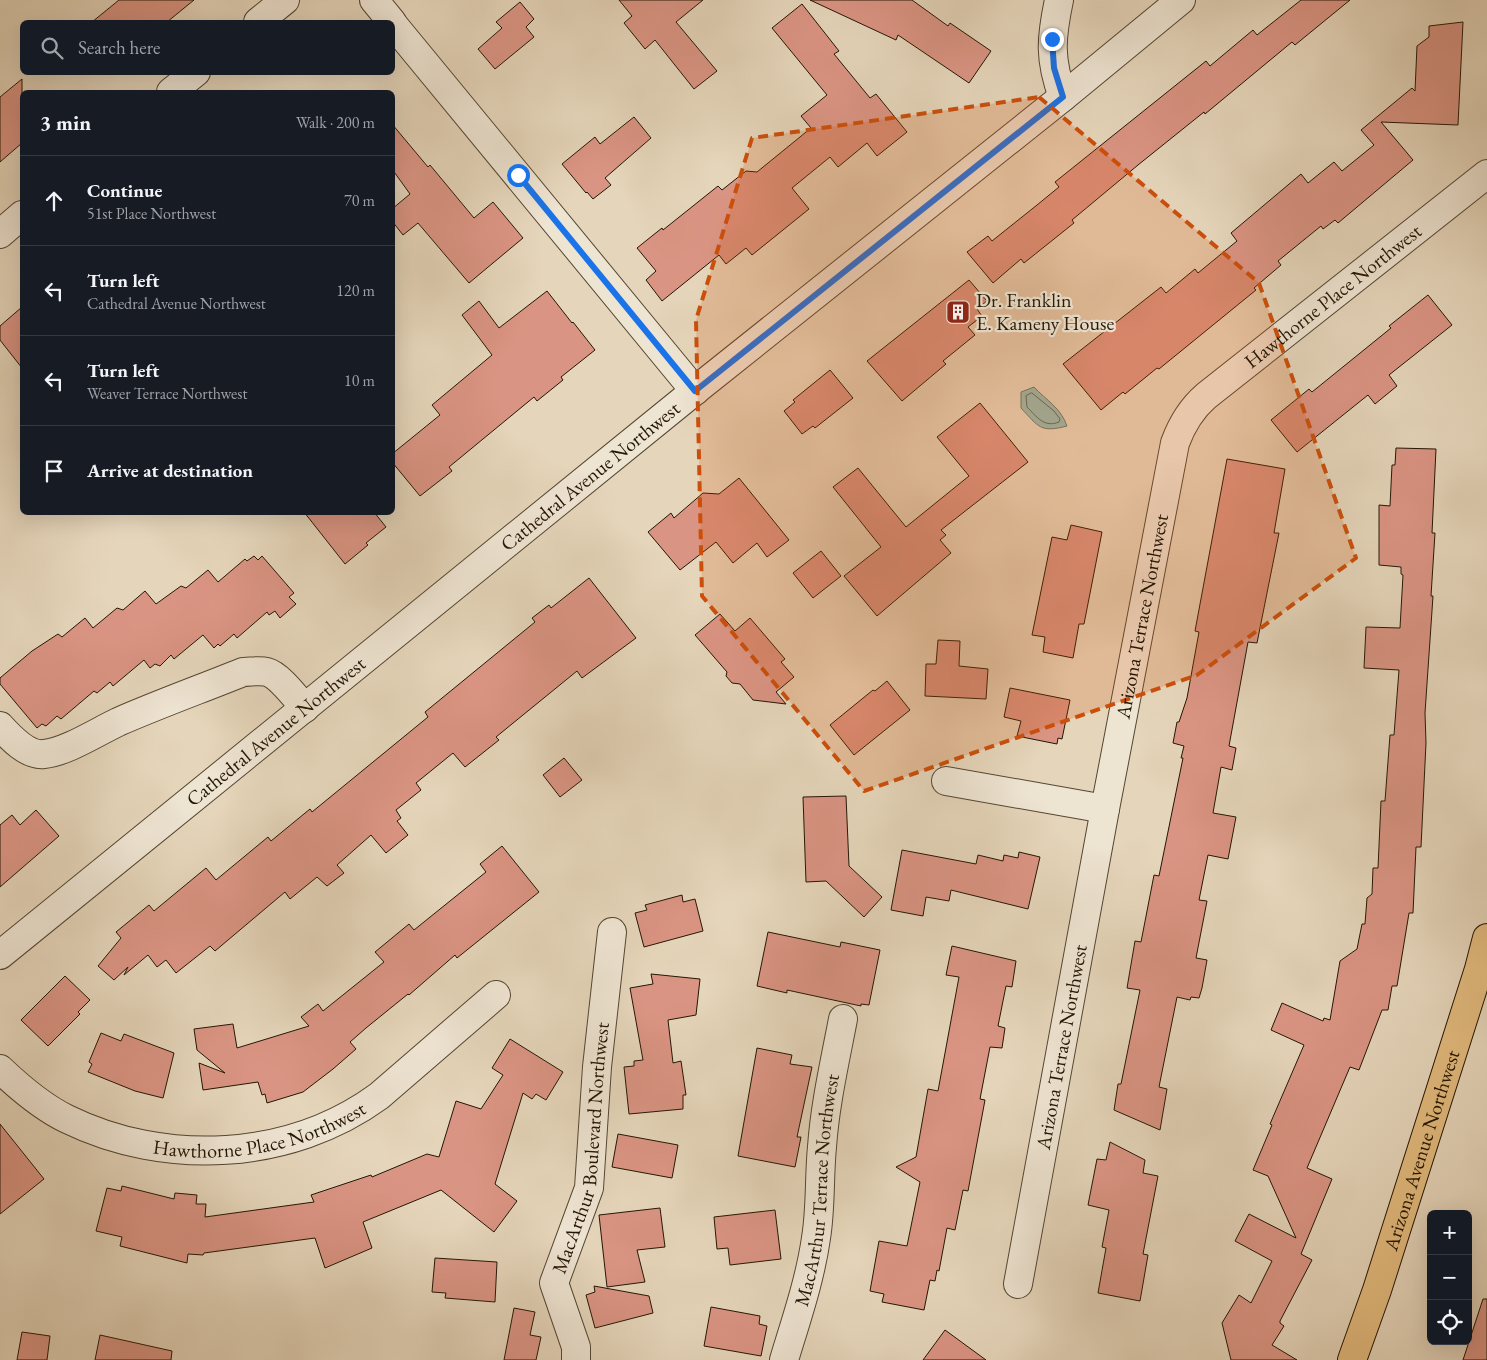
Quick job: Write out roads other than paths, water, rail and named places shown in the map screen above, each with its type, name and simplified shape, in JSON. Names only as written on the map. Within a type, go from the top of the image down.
[{"type":"main road","name":"Arizona Avenue Northwest","points":[[1352,1360],[1380,1281],[1487,938]]},
{"type":"street","points":[[260,20],[285,0]]},
{"type":"street","points":[[374,0],[390,20]]},
{"type":"street","points":[[1060,0],[1053,29],[1052,54],[1054,68],[1063,97]]},
{"type":"street","name":"Cathedral Avenue Northwest","points":[[0,955],[695,391],[1063,97],[1181,0]]},
{"type":"street","points":[[395,27],[695,391]]},
{"type":"street","points":[[174,90],[192,75]]},
{"type":"street","name":"Hawthorne Place Northwest","points":[[1182,424],[1194,407],[1206,396],[1487,174]]},
{"type":"street","points":[[0,234],[20,217]]},
{"type":"street","name":"Arizona Terrace Northwest","points":[[1018,1284],[1105,809],[1175,443],[1182,424]]},
{"type":"street","points":[[0,726],[11,739],[30,751],[42,754],[55,752],[118,722],[243,672],[259,671],[269,672],[276,676],[305,708]]},
{"type":"street","points":[[946,781],[1105,809]]},
{"type":"street","name":"MacArthur Boulevard Northwest","points":[[576,1360],[576,1347],[554,1283],[589,1188],[597,1067],[612,932]]},
{"type":"street","name":"Hawthorne Place Northwest","points":[[0,1069],[34,1098],[66,1119],[119,1139],[157,1147],[196,1151],[253,1148],[296,1137],[324,1127],[358,1110],[379,1096],[496,995]]},
{"type":"street","name":"MacArthur Terrace Northwest","points":[[784,1360],[806,1286],[816,1238],[826,1110],[843,1019]]},
{"type":"water","points":[[1034,387],[1057,409],[1067,426],[1051,429],[1041,427],[1021,408],[1021,392]]},
{"type":"place","name":"Dr. Franklin E. Kameny House","points":[[958,312]]}]
